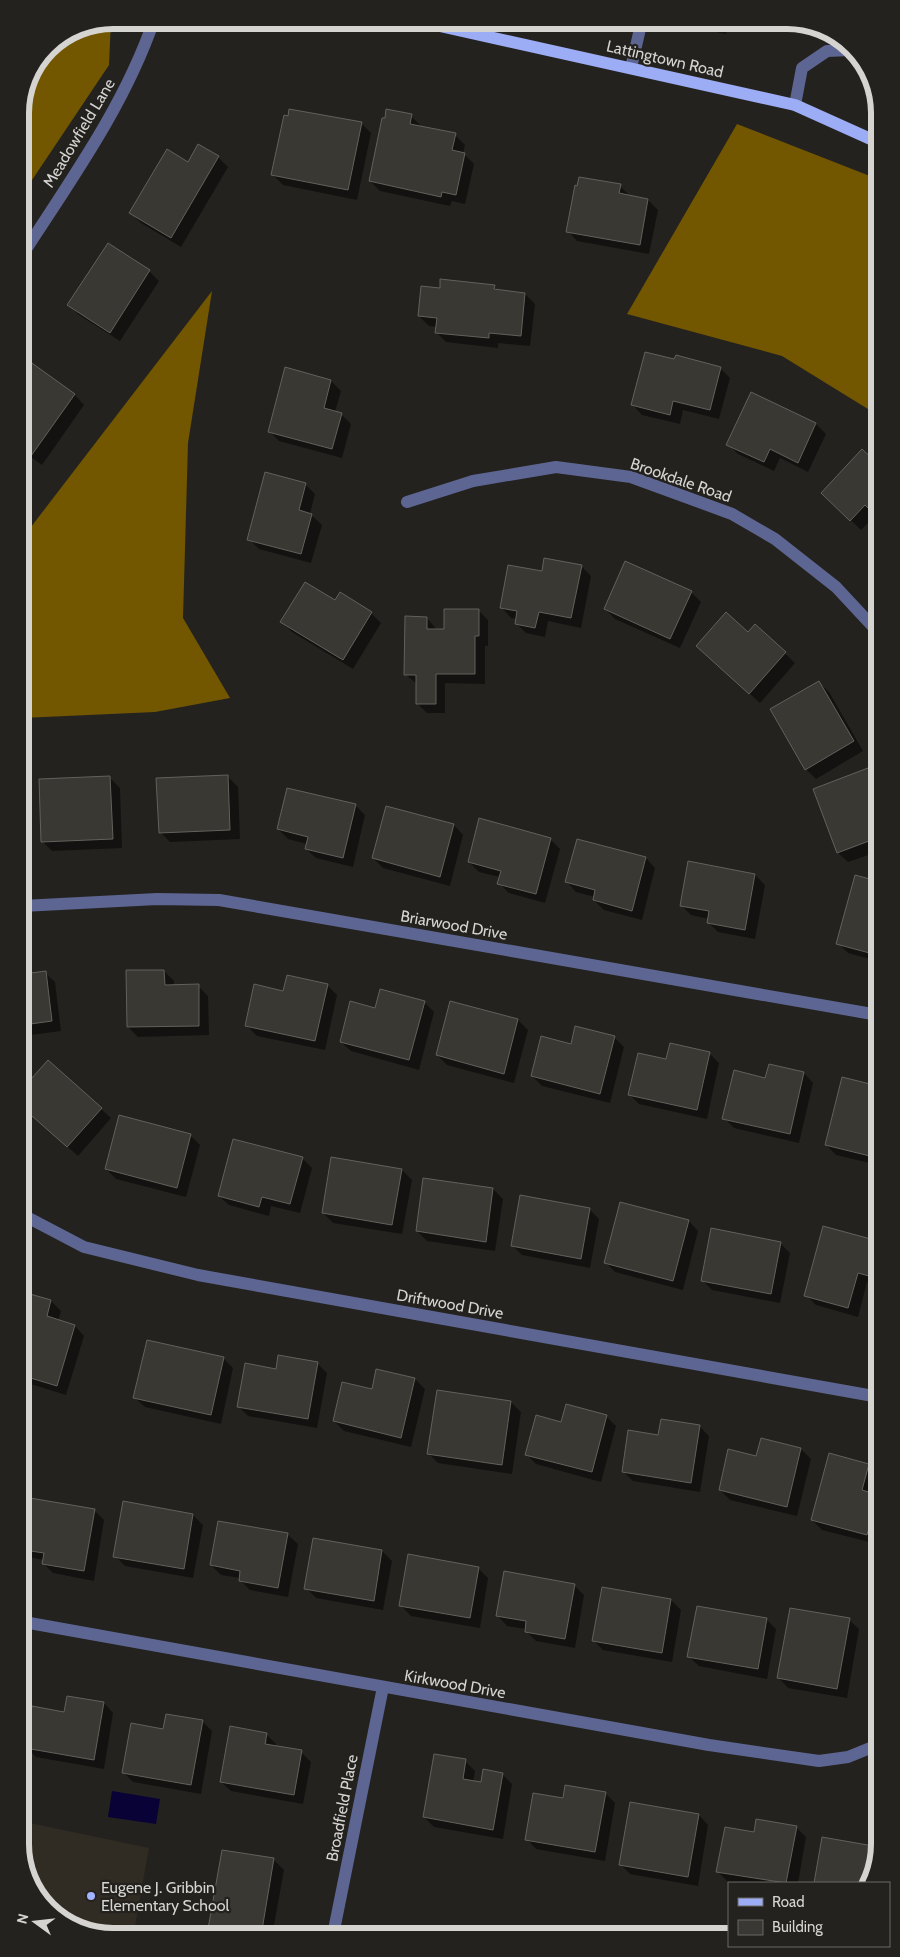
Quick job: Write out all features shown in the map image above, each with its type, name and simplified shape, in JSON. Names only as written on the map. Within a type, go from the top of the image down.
[{"type":"main road","name":"Lattingtown Road","points":[[454,29],[795,105],[871,139]]},
{"type":"street","name":"Meadowfield Lane","points":[[29,246],[102,132],[133,73],[150,29]]},
{"type":"street","points":[[631,68],[640,29]]},
{"type":"street","points":[[795,105],[802,68],[827,51],[844,50]]},
{"type":"street","name":"Brookdale Road","points":[[407,502],[473,481],[556,467],[631,477],[732,514],[776,539],[836,587],[871,626]]},
{"type":"street","name":"Briarwood Drive","points":[[29,906],[157,899],[219,900],[871,1014]]},
{"type":"street","name":"Driftwood Drive","points":[[29,1218],[84,1247],[198,1275],[871,1396]]},
{"type":"street","name":"Kirkwood Drive","points":[[29,1623],[709,1745],[819,1761],[848,1757],[871,1748]]},
{"type":"street","name":"Broadfield Place","points":[[334,1928],[383,1687]]},
{"type":"shaded area","points":[[111,29],[109,65],[29,185],[29,107],[35,81],[43,66],[53,53],[66,43],[81,35],[97,30]]},
{"type":"shaded area","points":[[737,124],[871,176],[871,411],[782,356],[627,314]]},
{"type":"shaded area","points":[[212,291],[188,443],[183,618],[230,698],[155,712],[29,718],[29,530]]},
{"type":"shaded area","points":[[112,1791],[160,1799],[156,1824],[108,1817]]},
{"type":"shaded area","name":"Eugene J. Gribbin Elementary School","points":[[29,1823],[149,1848],[135,1928],[107,1928],[81,1922],[60,1909],[60,1897],[48,1897],[37,1881],[30,1860]]},
{"type":"building","points":[[289,109],[362,122],[348,190],[271,175],[284,115],[288,116]]},
{"type":"building","points":[[386,109],[412,114],[410,124],[456,133],[452,150],[465,153],[456,195],[442,192],[441,197],[369,181],[382,118],[385,118]]},
{"type":"building","points":[[198,144],[219,156],[171,238],[129,213],[167,149],[188,162]]},
{"type":"building","points":[[579,177],[621,184],[619,193],[648,199],[640,245],[566,232],[575,185],[577,186]]},
{"type":"building","points":[[108,243],[150,270],[110,333],[67,305]]},
{"type":"building","points":[[440,279],[495,285],[494,289],[525,293],[521,336],[489,333],[489,338],[435,333],[437,318],[418,316],[421,286],[440,288]]},
{"type":"building","points":[[645,352],[674,359],[676,355],[721,367],[710,410],[673,401],[670,415],[631,405]]},
{"type":"building","points":[[29,361],[75,394],[31,456],[29,454]]},
{"type":"building","points":[[285,367],[331,380],[324,408],[342,413],[332,449],[268,432]]},
{"type":"building","points":[[751,392],[816,423],[798,463],[770,449],[764,462],[726,445]]},
{"type":"building","points":[[862,449],[871,457],[871,511],[865,505],[850,521],[821,493]]},
{"type":"building","points":[[265,472],[306,483],[299,510],[312,514],[301,554],[247,540]]},
{"type":"building","points":[[544,558],[582,565],[571,618],[539,612],[535,628],[515,624],[517,611],[500,608],[508,565],[542,571]]},
{"type":"building","points":[[625,561],[692,591],[670,639],[604,609]]},
{"type":"building","points":[[305,582],[335,600],[340,592],[372,612],[343,660],[280,622]]},
{"type":"building","points":[[444,609],[479,609],[479,636],[475,636],[475,674],[436,674],[436,704],[416,704],[416,675],[404,675],[405,616],[427,617],[427,629],[444,629]]},
{"type":"building","points":[[726,612],[748,632],[755,624],[786,652],[749,694],[696,646]]},
{"type":"building","points":[[819,681],[854,741],[805,770],[770,709]]},
{"type":"building","points":[[868,768],[871,775],[871,840],[837,853],[813,789]]},
{"type":"building","points":[[228,775],[230,830],[159,833],[156,778]]},
{"type":"building","points":[[110,776],[113,839],[41,842],[39,779]]},
{"type":"building","points":[[287,788],[356,804],[343,858],[305,849],[308,837],[277,829]]},
{"type":"building","points":[[386,806],[454,824],[440,877],[372,858]]},
{"type":"building","points":[[479,818],[551,838],[536,894],[497,884],[501,871],[468,862]]},
{"type":"building","points":[[577,839],[646,857],[632,911],[593,900],[595,890],[565,882]]},
{"type":"building","points":[[688,861],[755,874],[745,930],[707,923],[709,911],[680,906]]},
{"type":"building","points":[[855,875],[871,879],[871,953],[836,944]]},
{"type":"building","points":[[126,970],[164,970],[165,985],[199,984],[199,1026],[127,1027]]},
{"type":"building","points":[[46,971],[52,1021],[29,1024],[29,973]]},
{"type":"building","points":[[287,975],[328,984],[315,1041],[245,1026],[254,984],[283,991]]},
{"type":"building","points":[[380,989],[425,1001],[409,1060],[340,1042],[350,1001],[375,1008]]},
{"type":"building","points":[[450,1001],[518,1019],[504,1074],[436,1055]]},
{"type":"building","points":[[575,1026],[615,1036],[600,1094],[531,1076],[541,1036],[571,1044]]},
{"type":"building","points":[[670,1043],[710,1052],[697,1110],[628,1095],[638,1053],[666,1059]]},
{"type":"building","points":[[48,1060],[102,1108],[67,1147],[29,1113],[29,1081]]},
{"type":"building","points":[[769,1064],[804,1072],[790,1134],[722,1119],[734,1070],[765,1078]]},
{"type":"building","points":[[842,1077],[871,1084],[871,1156],[825,1145]]},
{"type":"building","points":[[119,1115],[191,1134],[177,1188],[105,1169]]},
{"type":"building","points":[[233,1139],[303,1157],[290,1204],[262,1197],[259,1207],[218,1196]]},
{"type":"building","points":[[331,1157],[402,1169],[392,1225],[322,1213]]},
{"type":"building","points":[[423,1178],[493,1188],[486,1242],[416,1231]]},
{"type":"building","points":[[520,1195],[590,1208],[581,1259],[511,1246]]},
{"type":"building","points":[[620,1202],[689,1220],[673,1281],[604,1263]]},
{"type":"building","points":[[823,1226],[871,1239],[871,1268],[869,1276],[858,1273],[848,1308],[804,1296]]},
{"type":"building","points":[[711,1228],[781,1242],[771,1294],[701,1281]]},
{"type":"building","points":[[29,1294],[51,1300],[47,1316],[75,1325],[57,1386],[29,1378]]},
{"type":"building","points":[[147,1340],[224,1357],[211,1415],[133,1398]]},
{"type":"building","points":[[278,1355],[318,1362],[308,1419],[237,1407],[245,1363],[276,1369]]},
{"type":"building","points":[[376,1369],[415,1378],[401,1438],[333,1421],[342,1382],[372,1389]]},
{"type":"building","points":[[437,1390],[511,1401],[502,1465],[427,1454]]},
{"type":"building","points":[[566,1404],[607,1415],[592,1472],[525,1455],[536,1415],[561,1422]]},
{"type":"building","points":[[661,1419],[700,1425],[691,1483],[622,1472],[628,1430],[658,1435]]},
{"type":"building","points":[[761,1438],[801,1448],[787,1507],[719,1490],[728,1449],[756,1456]]},
{"type":"building","points":[[829,1453],[869,1464],[862,1490],[871,1493],[871,1520],[867,1535],[811,1520]]},
{"type":"building","points":[[29,1498],[95,1509],[84,1571],[42,1564],[44,1553],[29,1551]]},
{"type":"building","points":[[123,1501],[193,1514],[184,1569],[113,1557]]},
{"type":"building","points":[[218,1521],[288,1533],[278,1588],[239,1581],[240,1571],[210,1565]]},
{"type":"building","points":[[313,1538],[382,1550],[374,1601],[304,1589]]},
{"type":"building","points":[[408,1554],[479,1567],[470,1618],[399,1606]]},
{"type":"building","points":[[504,1571],[575,1584],[565,1639],[525,1632],[526,1621],[496,1616]]},
{"type":"building","points":[[602,1587],[671,1599],[662,1653],[592,1641]]},
{"type":"building","points":[[697,1606],[767,1618],[758,1669],[687,1657]]},
{"type":"building","points":[[790,1608],[850,1618],[837,1689],[777,1678]]},
{"type":"building","points":[[67,1696],[104,1702],[94,1760],[29,1749],[29,1724],[32,1706],[64,1712]]},
{"type":"building","points":[[166,1714],[203,1720],[191,1785],[122,1773],[131,1723],[163,1729]]},
{"type":"building","points":[[230,1726],[267,1733],[265,1744],[302,1750],[294,1795],[220,1782]]},
{"type":"building","points":[[434,1754],[466,1759],[463,1779],[481,1782],[483,1769],[503,1773],[493,1830],[423,1817]]},
{"type":"building","points":[[565,1785],[606,1792],[595,1852],[525,1840],[533,1793],[563,1798]]},
{"type":"building","points":[[630,1802],[699,1814],[688,1877],[619,1865]]},
{"type":"building","points":[[756,1819],[797,1826],[786,1882],[716,1872],[725,1827],[754,1832]]},
{"type":"building","points":[[822,1837],[871,1846],[871,1855],[862,1882],[814,1882]]},
{"type":"building","points":[[222,1850],[274,1858],[262,1928],[208,1928]]},
{"type":"place","name":"Eugene J. Gribbin Elementary School","points":[[91,1896]]}]
